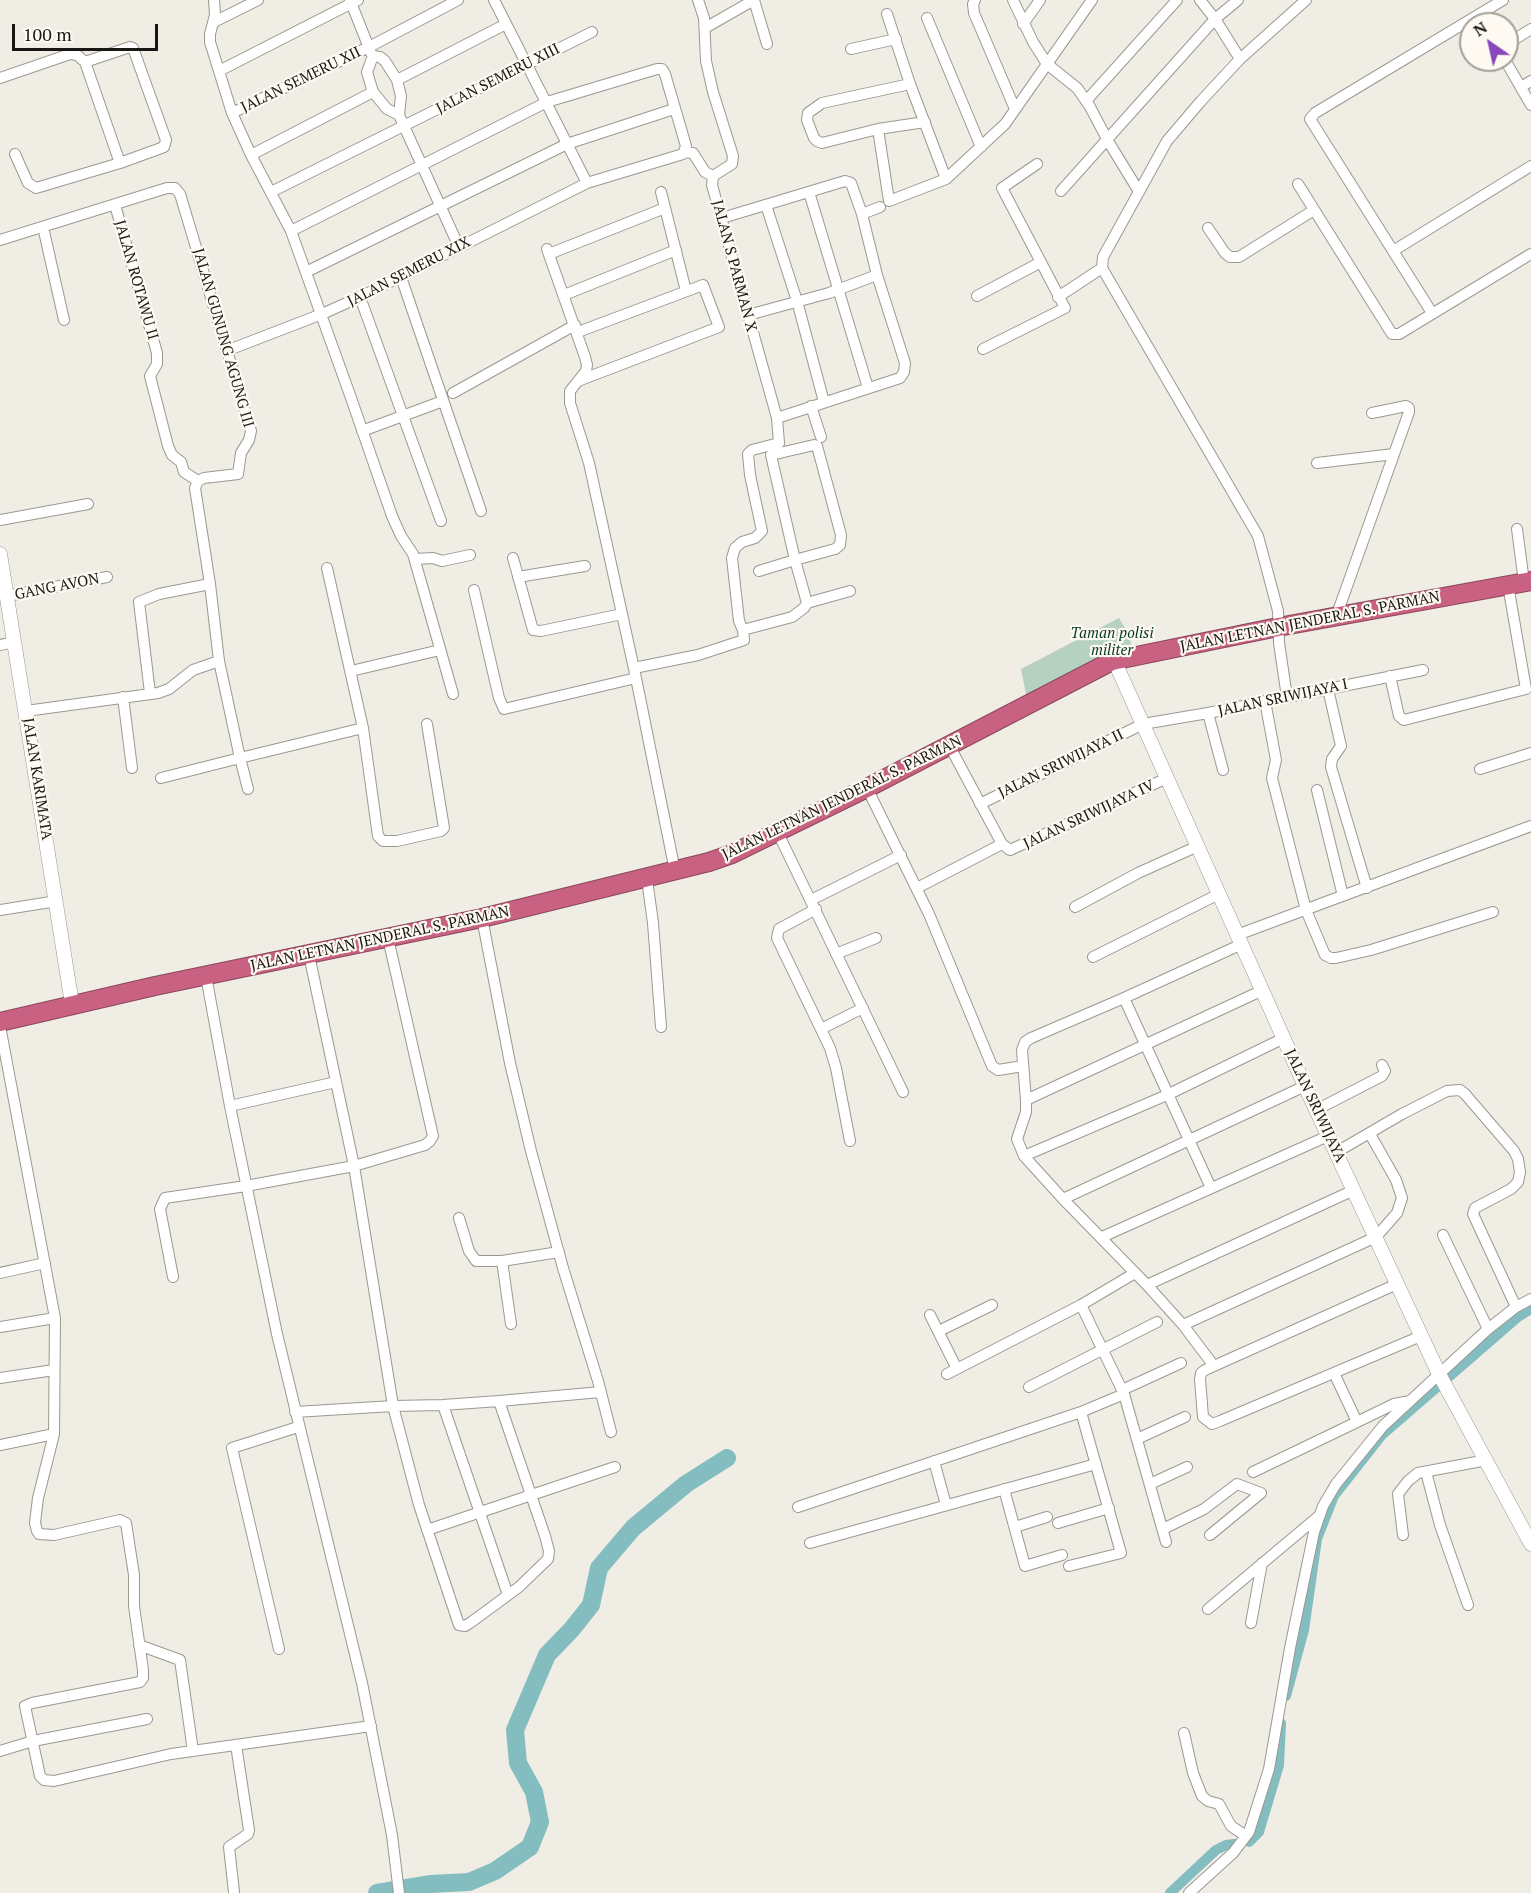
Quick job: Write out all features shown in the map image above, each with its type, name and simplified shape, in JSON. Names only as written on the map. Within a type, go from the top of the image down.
[{"type":"highway","name":"JALAN LETNAN JENDERAL S. PARMAN","points":[[0,1024],[72,1004],[482,918],[647,879],[719,859],[867,788],[1114,660],[1278,627],[1521,583]]},
{"type":"street","points":[[214,0],[216,10],[210,38],[232,113],[291,231],[395,525],[414,557],[453,694]]},
{"type":"street","points":[[214,22],[258,0]]},
{"type":"street","name":"JALAN SEMERU XII","points":[[232,113],[371,52],[458,0]]},
{"type":"street","points":[[494,0],[587,183]]},
{"type":"street","points":[[291,231],[547,102],[659,69],[665,74],[686,146],[685,152],[695,155],[705,172],[713,176],[732,164],[733,156],[711,81],[705,44],[704,18],[698,0]]},
{"type":"street","points":[[705,28],[754,0],[767,44]]},
{"type":"street","points":[[975,0],[972,4],[974,13],[1015,110]]},
{"type":"street","points":[[1013,0],[1023,24],[1047,64],[1077,88],[1138,190]]},
{"type":"street","points":[[1023,24],[1040,0]]},
{"type":"street","points":[[878,129],[889,201],[946,180],[1005,124],[1092,0]]},
{"type":"street","points":[[1086,101],[1177,0]]},
{"type":"street","points":[[1200,0],[1240,59]]},
{"type":"street","points":[[1061,191],[1215,19],[1238,0]]},
{"type":"street","points":[[1287,697],[1278,611],[1258,536],[1102,268],[1102,257],[1167,141],[1240,59],[1306,0]]},
{"type":"street","points":[[1490,12],[1503,0]]},
{"type":"street","points":[[219,71],[353,1],[371,52],[367,72],[373,92],[387,109],[399,115]]},
{"type":"street","points":[[887,14],[946,180]]},
{"type":"street","points":[[927,18],[981,147]]},
{"type":"street","points":[[397,80],[506,24]]},
{"type":"street","name":"JALAN SEMERU XIII","points":[[271,192],[591,32]]},
{"type":"street","points":[[1431,313],[1310,119],[1316,113],[1459,32]]},
{"type":"street","points":[[851,49],[896,39]]},
{"type":"street","points":[[15,154],[28,183],[36,188],[120,163],[164,147],[166,140],[133,48],[85,62]]},
{"type":"street","points":[[371,52],[385,61],[397,80],[401,96],[399,115],[459,247]]},
{"type":"street","points":[[0,78],[74,53],[85,62],[120,163]]},
{"type":"street","points":[[1512,72],[1531,105]]},
{"type":"street","points":[[1521,87],[1531,81]]},
{"type":"street","points":[[910,84],[822,103],[807,116],[814,138],[819,142],[878,129],[925,122]]},
{"type":"street","points":[[251,155],[373,92]]},
{"type":"street","points":[[306,272],[567,144],[674,109]]},
{"type":"street","name":"JALAN SEMERU XIX","points":[[226,351],[322,315],[587,183],[680,156],[685,152]]},
{"type":"street","points":[[983,349],[1065,308],[1002,188],[1037,164]]},
{"type":"street","points":[[1392,251],[1531,166]]},
{"type":"street","name":"JALAN S PARMAN X","points":[[713,176],[712,185],[777,418],[779,443],[752,450],[748,456],[762,531],[755,538],[742,542],[735,548],[732,558],[743,630]]},
{"type":"street","points":[[722,218],[849,182],[853,186],[862,214],[877,275],[905,363],[904,372],[900,378],[777,418]]},
{"type":"street","points":[[1298,184],[1389,332],[1395,335],[1531,254]]},
{"type":"street","name":"JALAN GUNUNG AGUNG III","points":[[115,205],[167,188],[175,188],[180,194],[249,423],[251,436],[241,453],[238,474],[204,478],[198,481]]},
{"type":"street","points":[[661,192],[686,291]]},
{"type":"street","points":[[809,192],[868,388]]},
{"type":"street","points":[[0,240],[115,205]]},
{"type":"street","name":"JALAN ROTAWU II","points":[[115,205],[157,353],[157,364],[150,376],[168,446],[172,455],[182,462],[184,472],[198,481]]},
{"type":"street","points":[[766,205],[797,301],[824,402]]},
{"type":"street","points":[[862,214],[880,207]]},
{"type":"street","points":[[665,208],[548,252],[587,365],[586,371],[570,391],[570,403],[589,463],[675,871]]},
{"type":"street","points":[[1208,228],[1225,253],[1230,257],[1239,257],[1314,210]]},
{"type":"street","points":[[43,227],[64,320]]},
{"type":"street","points":[[564,295],[676,250]]},
{"type":"street","points":[[977,296],[1041,262]]},
{"type":"street","points":[[1058,297],[1102,268]]},
{"type":"street","points":[[747,315],[838,290],[877,275]]},
{"type":"street","points":[[400,277],[481,511]]},
{"type":"street","points":[[453,393],[576,328],[703,285],[719,327],[578,381]]},
{"type":"street","points":[[360,297],[441,521]]},
{"type":"street","points":[[362,431],[443,401]]},
{"type":"street","points":[[812,406],[821,437]]},
{"type":"street","points":[[1336,617],[1409,408],[1406,406],[1371,413]]},
{"type":"street","points":[[759,571],[795,560],[836,549],[840,545],[841,535],[819,449],[814,445],[771,455],[795,560],[807,603]]},
{"type":"street","points":[[1317,463],[1394,454]]},
{"type":"street","points":[[198,481],[195,494],[210,584],[219,661],[248,789]]},
{"type":"street","points":[[0,520],[88,504]]},
{"type":"street","points":[[1390,676],[1399,716],[1404,720],[1526,689],[1517,529]]},
{"type":"street","points":[[414,557],[434,558],[442,561],[470,555]]},
{"type":"street","name":"JALAN KARIMATA","points":[[0,556],[72,1004]]},
{"type":"street","points":[[513,558],[531,626],[537,631],[622,614]]},
{"type":"street","points":[[518,577],[585,566]]},
{"type":"street","points":[[327,568],[363,728],[378,836],[383,841],[397,841],[441,831],[444,828],[427,724]]},
{"type":"street","name":"GANG AVON","points":[[7,596],[107,577]]},
{"type":"street","points":[[150,693],[139,602],[159,594],[210,584]]},
{"type":"street","points":[[474,590],[499,698],[504,709],[738,643],[744,640],[743,630],[792,617],[807,603],[850,591]]},
{"type":"street","points":[[0,645],[14,642]]},
{"type":"street","points":[[351,671],[441,650]]},
{"type":"street","name":"JALAN SRIWIJAYA","points":[[1114,660],[1335,1153],[1441,1377],[1531,1544]]},
{"type":"street","points":[[26,711],[158,693],[169,689],[193,670],[219,661]]},
{"type":"street","name":"JALAN SRIWIJAYA I","points":[[1143,724],[1423,670]]},
{"type":"street","points":[[1328,689],[1341,746],[1330,762],[1367,888]]},
{"type":"street","points":[[123,697],[132,768]]},
{"type":"street","points":[[1265,701],[1276,760],[1272,778],[1306,910],[1325,955],[1330,958],[1382,947],[1493,912]]},
{"type":"street","points":[[1208,713],[1223,770]]},
{"type":"street","name":"JALAN SRIWIJAYA II","points":[[980,804],[1143,724]]},
{"type":"street","points":[[161,778],[363,728]]},
{"type":"street","points":[[949,745],[1006,847]]},
{"type":"street","points":[[1480,769],[1531,753]]},
{"type":"street","name":"JALAN SRIWIJAYA IV","points":[[917,888],[1167,778]]},
{"type":"street","points":[[867,788],[917,888],[992,1066],[998,1070],[1023,1066]]},
{"type":"street","points":[[1317,790],[1343,896]]},
{"type":"street","points":[[1214,1366],[1183,1325],[1147,1285],[1024,1156],[1017,1139],[1026,1112],[1023,1046],[1030,1038],[1124,998],[1306,910],[1531,826]]},
{"type":"street","points":[[777,831],[903,1092]]},
{"type":"street","points":[[1075,907],[1138,873],[1198,846]]},
{"type":"street","points":[[850,1141],[836,1068],[821,1029],[777,938],[779,929],[813,904],[901,855]]},
{"type":"street","points":[[647,879],[662,1027]]},
{"type":"street","points":[[1093,957],[1219,894]]},
{"type":"street","points":[[0,910],[57,900]]},
{"type":"street","points":[[482,918],[510,1063],[531,1151],[611,1432]]},
{"type":"street","points":[[172,1277],[160,1209],[165,1198],[354,1166],[425,1145],[433,1136],[388,938]]},
{"type":"street","points":[[836,954],[876,938]]},
{"type":"street","points":[[309,955],[354,1166],[393,1406],[427,1530],[459,1625],[465,1626],[508,1595],[548,1559],[549,1555],[499,1401]]},
{"type":"street","points":[[206,976],[246,1186],[298,1427],[371,1726],[392,1835],[399,1887]]},
{"type":"street","points":[[1026,1100],[1263,990]]},
{"type":"street","points":[[1124,998],[1211,1188]]},
{"type":"street","points":[[821,1029],[863,1008]]},
{"type":"street","points":[[0,1024],[55,1318],[54,1434],[38,1498],[35,1523],[39,1534],[54,1535],[124,1520],[127,1526],[134,1575],[134,1606],[143,1670],[143,1678],[140,1682],[26,1706],[40,1776],[44,1780],[54,1781],[171,1754],[371,1726]]},
{"type":"street","points":[[1024,1156],[1167,1095],[1284,1038]]},
{"type":"street","points":[[1316,1110],[1382,1076],[1385,1071],[1382,1065]]},
{"type":"street","points":[[230,1106],[336,1082]]},
{"type":"street","points":[[1063,1199],[1305,1086]]},
{"type":"street","points":[[1335,1153],[1447,1091],[1460,1090],[1466,1094],[1514,1151],[1520,1166],[1518,1182],[1510,1189],[1474,1208],[1473,1214],[1475,1223],[1516,1307]]},
{"type":"street","points":[[1183,1325],[1376,1237],[1397,1214],[1402,1198],[1396,1180],[1370,1134]]},
{"type":"street","points":[[1102,1237],[1328,1136]]},
{"type":"street","points":[[1147,1285],[1354,1190]]},
{"type":"street","points":[[459,1218],[474,1260],[502,1262],[559,1252]]},
{"type":"street","points":[[1443,1236],[1488,1329]]},
{"type":"street","points":[[502,1262],[511,1324]]},
{"type":"street","points":[[0,1273],[45,1263]]},
{"type":"street","points":[[930,1315],[939,1331],[952,1372],[1082,1305],[1135,1273]]},
{"type":"street","points":[[1398,1284],[1204,1370],[1200,1379],[1203,1417],[1212,1424],[1421,1335]]},
{"type":"street","points":[[1189,1893],[1233,1853],[1246,1836],[1269,1769],[1290,1648],[1314,1532],[1323,1506],[1357,1456],[1383,1426],[1441,1377],[1488,1329],[1516,1307],[1531,1299]]},
{"type":"street","points":[[939,1331],[992,1305]]},
{"type":"street","points":[[1082,1305],[1123,1392],[1166,1542]]},
{"type":"street","points":[[0,1327],[55,1318]]},
{"type":"street","points":[[1029,1387],[1157,1322]]},
{"type":"street","points":[[798,1507],[1080,1412],[1181,1363]]},
{"type":"street","points":[[0,1378],[54,1370]]},
{"type":"street","points":[[1334,1373],[1357,1422]]},
{"type":"street","points":[[295,1412],[393,1406],[443,1406],[601,1392]]},
{"type":"street","points":[[1252,1472],[1394,1404],[1410,1401]]},
{"type":"street","points":[[443,1406],[508,1595]]},
{"type":"street","points":[[1069,1566],[1121,1553],[1080,1412]]},
{"type":"street","points":[[1137,1439],[1185,1417]]},
{"type":"street","points":[[279,1649],[232,1448],[298,1427]]},
{"type":"street","points":[[0,1445],[54,1434]]},
{"type":"street","points":[[1403,1535],[1398,1494],[1408,1481],[1418,1473],[1486,1460]]},
{"type":"street","points":[[934,1461],[946,1505]]},
{"type":"street","points":[[810,1543],[1096,1464]]},
{"type":"street","points":[[427,1530],[615,1467]]},
{"type":"street","points":[[1150,1484],[1187,1467]]},
{"type":"street","points":[[1426,1472],[1440,1524],[1468,1605]]},
{"type":"street","points":[[1163,1529],[1204,1509],[1237,1484],[1261,1493],[1209,1535]]},
{"type":"street","points":[[1004,1489],[1025,1566],[1062,1555]]},
{"type":"street","points":[[1058,1523],[1109,1508]]},
{"type":"street","points":[[1208,1609],[1320,1515]]},
{"type":"street","points":[[1015,1527],[1047,1517]]},
{"type":"street","points":[[1251,1623],[1262,1562]]},
{"type":"street","points":[[139,1645],[180,1660],[193,1751]]},
{"type":"street","points":[[0,1750],[33,1741],[147,1719]]},
{"type":"street","points":[[1184,1733],[1193,1773],[1202,1796],[1208,1801],[1219,1804],[1231,1826],[1246,1836]]},
{"type":"street","points":[[234,1892],[229,1847],[248,1834],[249,1830],[236,1745]]},
{"type":"green space","name":"Taman polisi militer","points":[[1119,618],[1129,635],[1134,656],[1028,704],[1021,669]]},
{"type":"waterway","points":[[1286,1696],[1304,1630],[1317,1539],[1334,1496],[1382,1435],[1518,1317],[1531,1309]]},
{"type":"waterway","points":[[377,1893],[431,1884],[469,1882],[495,1871],[530,1847],[540,1822],[534,1792],[518,1763],[515,1730],[547,1655],[591,1605],[599,1568],[633,1528],[686,1484],[727,1458]]},
{"type":"waterway","points":[[1249,1842],[1259,1832],[1279,1765],[1281,1723]]},
{"type":"waterway","points":[[1170,1893],[1216,1850],[1234,1844]]}]
